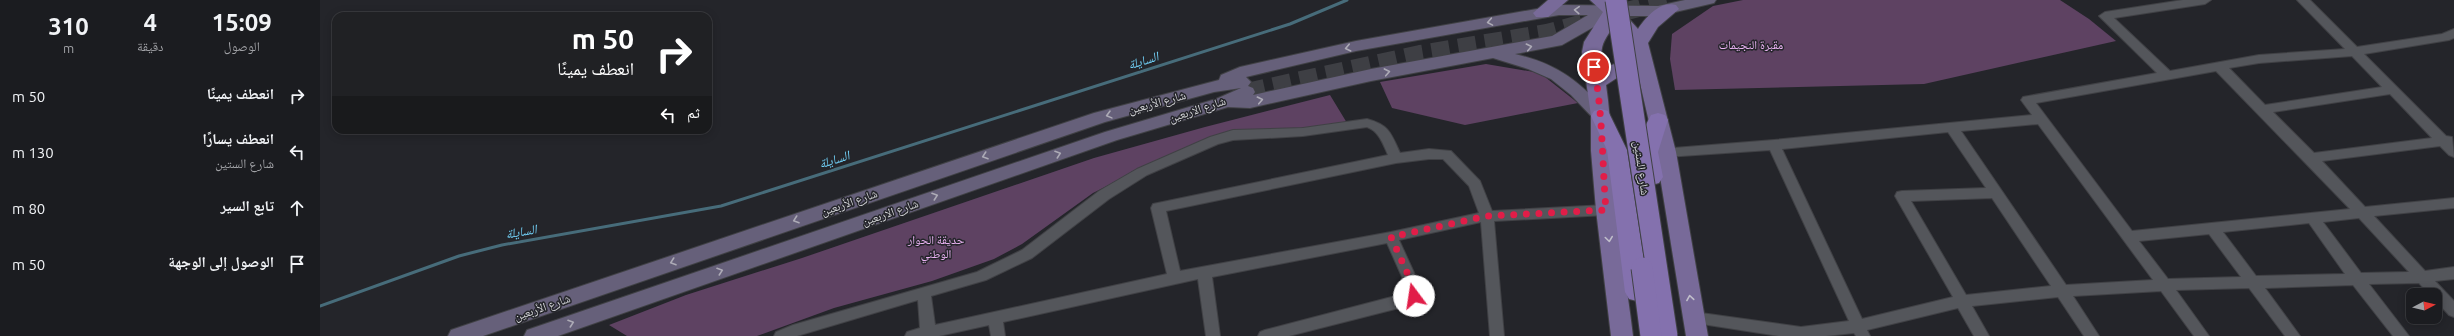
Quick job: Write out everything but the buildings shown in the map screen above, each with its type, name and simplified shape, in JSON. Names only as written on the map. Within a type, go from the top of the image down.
[{"type":"highway","name":"شارع الستين","points":[[1610,2],[1651,336]]},
{"type":"highway","name":"شارع الستين","points":[[1610,2],[1667,336]]},
{"type":"highway","points":[[1601,116],[1617,150],[1643,336]]},
{"type":"highway","points":[[1658,120],[1648,152],[1677,336]]},
{"type":"main road","points":[[1542,13],[1559,0]]},
{"type":"main road","points":[[1214,86],[1240,73],[1356,46],[1542,13],[1629,0]]},
{"type":"main road","points":[[1650,0],[1658,6],[1670,9]]},
{"type":"main road","points":[[1610,2],[1641,12],[1670,9],[1708,0]]},
{"type":"main road","points":[[1222,102],[1250,102],[1371,76],[1556,41],[1567,37],[1610,2]]},
{"type":"main road","points":[[1610,2],[1639,43],[1654,18],[1670,9]]},
{"type":"main road","points":[[1610,2],[1592,47],[1601,116],[1601,151],[1606,210],[1622,336]]},
{"type":"main road","points":[[1542,13],[1563,20],[1569,28],[1567,37]]},
{"type":"main road","name":"شارع الستين","points":[[1639,43],[1646,78],[1666,152],[1695,327]]},
{"type":"main road","points":[[1493,54],[1546,67],[1561,76],[1601,116]]},
{"type":"main road","points":[[1597,83],[1608,71],[1622,67],[1637,70],[1646,78]]},
{"type":"main road","name":"شارع الأربعين","points":[[458,336],[1100,117],[1214,86],[1245,87]]},
{"type":"main road","name":"شارع الاربعين","points":[[534,336],[1111,136],[1222,102],[1245,87]]},
{"type":"main road","points":[[825,210],[831,232]]},
{"type":"street","points":[[2168,76],[2105,16],[2205,0]]},
{"type":"street","points":[[2303,0],[2392,90],[2448,140],[2454,152]]},
{"type":"street","points":[[2202,336],[2027,100],[2259,59],[2353,52],[2451,36],[2454,47]]},
{"type":"street","points":[[2220,67],[2264,109],[2311,158],[2454,311]]},
{"type":"street","points":[[2264,109],[2392,90]]},
{"type":"street","points":[[1666,152],[1774,146],[2041,119]]},
{"type":"street","points":[[781,336],[793,331],[924,294],[981,276],[1027,254],[1104,195],[1142,172],[1214,140],[1233,135],[1303,132],[1367,123],[1377,126],[1384,133],[1396,158]]},
{"type":"street","points":[[1952,128],[2092,336]]},
{"type":"street","points":[[2311,158],[2448,140]]},
{"type":"street","points":[[1774,146],[1861,331]]},
{"type":"street","points":[[1175,278],[1158,208],[1396,158],[1429,154],[1446,154],[1475,184],[1487,216],[1497,336]]},
{"type":"street","points":[[1982,336],[1902,196],[1996,193]]},
{"type":"street","points":[[2129,237],[2454,203]]},
{"type":"street","points":[[912,336],[928,331],[995,318],[1175,278],[1391,237],[1487,216],[1606,210]]},
{"type":"street","points":[[2312,218],[2357,279],[2402,336]]},
{"type":"street","points":[[2214,229],[2252,283],[2293,336]]},
{"type":"street","points":[[1265,336],[1403,301],[1414,296],[1414,288],[1391,237]]},
{"type":"street","points":[[1204,272],[1213,336]]},
{"type":"street","points":[[1695,327],[1800,333],[1861,331],[1962,301],[2063,291],[2164,285],[2422,277],[2454,273]]},
{"type":"street","points":[[924,294],[928,331]]},
{"type":"street","points":[[995,318],[998,336]]},
{"type":"green space","name":"مقبرة النجيمات","points":[[1743,0],[2060,0],[2089,19],[2116,41],[1924,84],[1675,90],[1670,59],[1672,34],[1713,6]]},
{"type":"green space","points":[[1486,64],[1540,73],[1578,103],[1465,125],[1392,108],[1380,82]]},
{"type":"green space","name":"حديقة الحوار الوطني","points":[[1330,95],[1347,123],[1209,138],[1165,157],[1093,193],[1022,244],[994,259],[932,281],[834,308],[757,336],[627,336],[609,325],[686,295],[802,258],[1094,158],[1205,127]]},
{"type":"waterway","name":"السايلة","points":[[320,306],[459,256],[502,245],[721,206],[1290,24],[1347,0]]},
{"type":"tunnel","points":[[1623,12],[1669,0]]},
{"type":"tunnel","points":[[1247,92],[1420,54],[1547,33],[1591,21]]},
{"type":"route","points":[[1414,296],[1414,288],[1391,237],[1487,216],[1606,210],[1601,151],[1601,116],[1594,67]]}]
